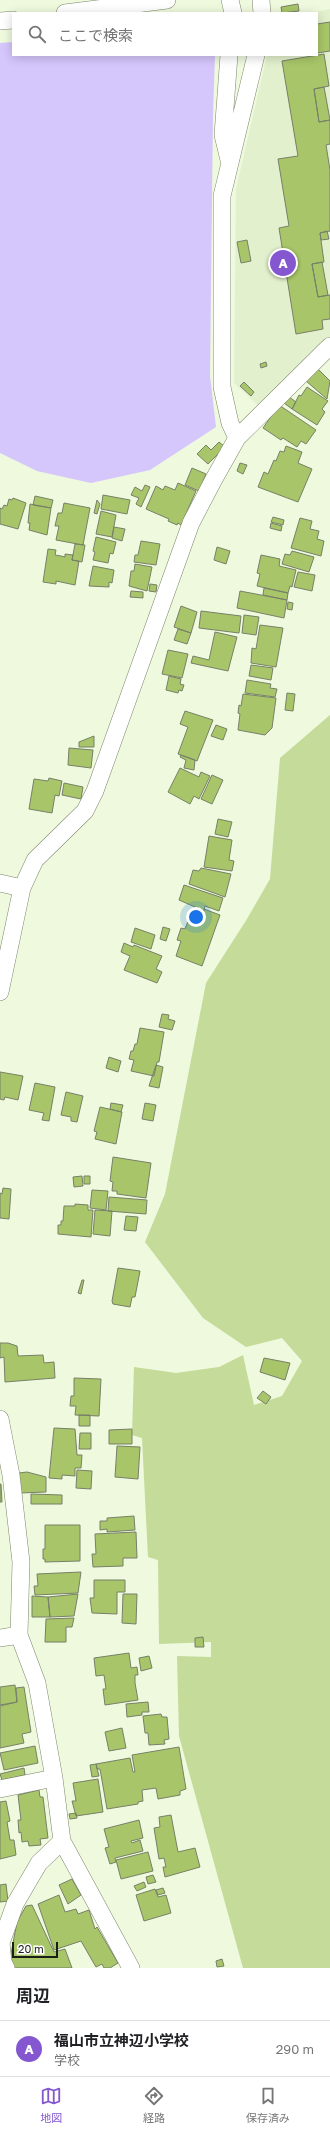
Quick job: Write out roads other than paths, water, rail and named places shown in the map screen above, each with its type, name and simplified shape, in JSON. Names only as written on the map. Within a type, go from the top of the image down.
[{"type":"street","points":[[73,12],[167,0]]},
{"type":"street","points":[[230,0],[233,12]]},
{"type":"street","points":[[261,0],[262,12]]},
{"type":"street","points":[[0,21],[12,20]]},
{"type":"street","points":[[229,56],[222,135],[230,162]]},
{"type":"street","points":[[237,438],[230,423],[222,387],[222,196],[256,56]]},
{"type":"street","points":[[0,992],[22,888],[35,860],[85,811],[95,791],[191,523],[237,438],[330,346]]},
{"type":"street","points":[[0,883],[22,888]]},
{"type":"street","points":[[0,1419],[12,1475],[21,1562],[19,1635],[37,1683],[54,1778],[62,1842],[131,1968]]},
{"type":"street","points":[[0,1638],[19,1635]]},
{"type":"street","points":[[0,1789],[54,1778]]},
{"type":"street","points":[[6,1968],[3,1962],[1,1944],[15,1904],[39,1862],[62,1842]]},
{"type":"place","name":"福山市立神辺小学校","points":[[283,263]]}]
